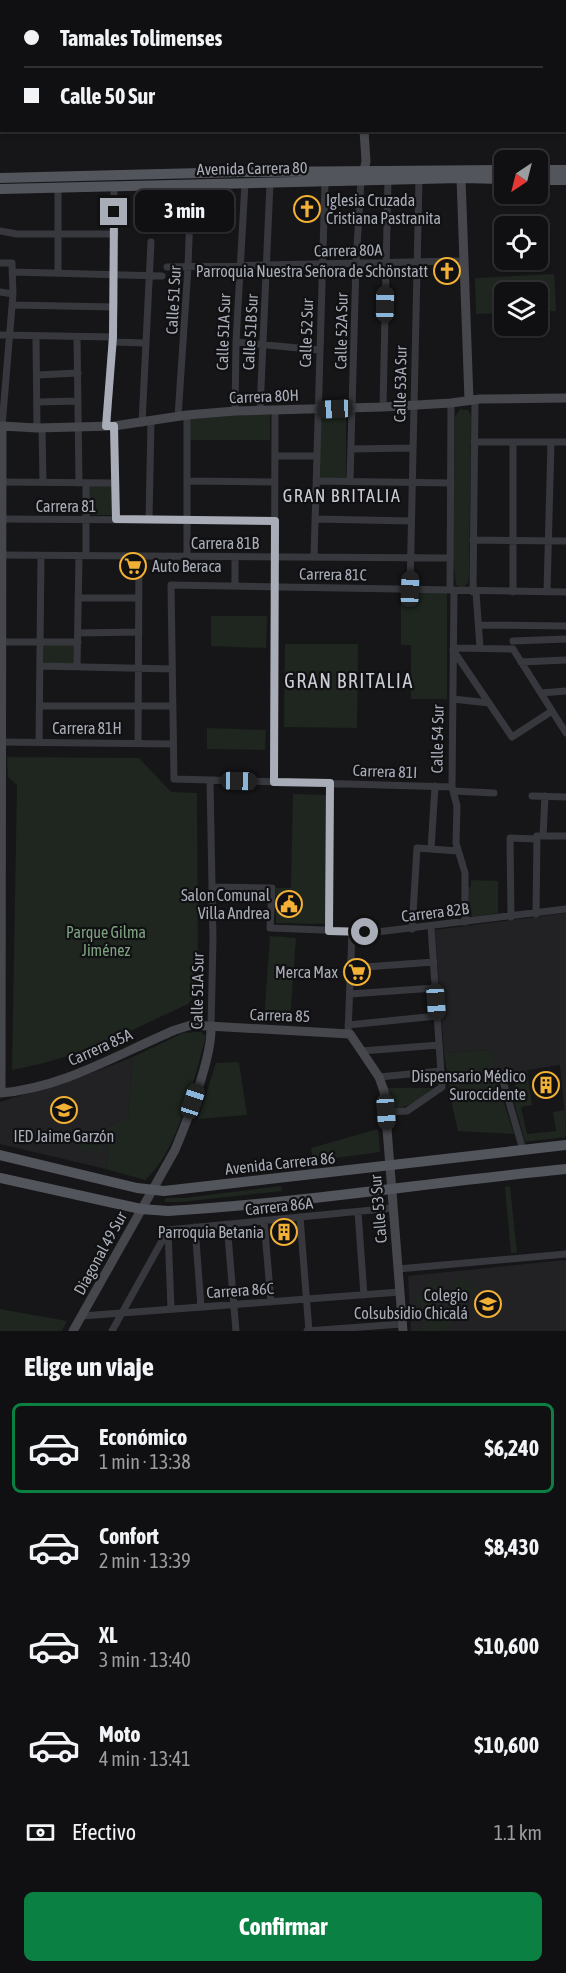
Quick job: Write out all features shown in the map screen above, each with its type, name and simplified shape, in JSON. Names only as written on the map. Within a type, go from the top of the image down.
[{"type":"main road","points":[[548,170],[566,170]]},
{"type":"main road","name":"Avenida Carrera 80","points":[[0,178],[76,181],[114,186],[192,187],[245,183],[325,182],[363,176],[388,180],[419,179],[494,171]]},
{"type":"main road","name":"Avenida Carrera 80","points":[[0,189],[58,187],[76,181],[191,174],[363,176],[458,174],[494,178]]},
{"type":"main road","points":[[191,174],[192,187]]},
{"type":"main road","points":[[548,180],[566,180]]},
{"type":"main road","name":"Avenida Carrera 86","points":[[0,1155],[152,1190],[191,1188],[566,1145]]},
{"type":"main road","points":[[0,1178],[141,1209],[181,1210],[566,1169]]},
{"type":"street","points":[[363,176],[366,157],[364,132]]},
{"type":"street","points":[[458,174],[474,442],[474,592],[480,648]]},
{"type":"street","name":"Calle 52A Sur","points":[[350,482],[356,263],[363,176]]},
{"type":"street","name":"Calle 53A Sur","points":[[410,589],[412,405],[419,179]]},
{"type":"street","points":[[383,407],[388,180]]},
{"type":"street","name":"Calle 52 Sur","points":[[314,557],[325,182]]},
{"type":"street","name":"Calle 51A Sur","points":[[235,411],[245,183]]},
{"type":"street","name":"Calle 51B Sur","points":[[260,410],[270,183]]},
{"type":"street","points":[[114,186],[115,275],[110,426],[116,519]]},
{"type":"street","points":[[58,187],[58,273]]},
{"type":"street","name":"Calle 51 Sur","points":[[187,556],[187,481],[183,416],[192,187]]},
{"type":"street","points":[[0,231],[17,234],[115,234]]},
{"type":"street","points":[[149,520],[145,343],[151,242]]},
{"type":"street","name":"Carrera 80A","points":[[167,267],[458,261]]},
{"type":"street","points":[[0,263],[12,263],[13,294],[1,426],[1,1093]]},
{"type":"street","points":[[12,272],[162,276]]},
{"type":"street","points":[[0,292],[13,294]]},
{"type":"street","points":[[12,306],[114,307]]},
{"type":"street","points":[[0,335],[77,337],[145,343]]},
{"type":"street","points":[[36,337],[37,402],[43,482]]},
{"type":"street","points":[[77,337],[78,427],[86,519],[78,598],[77,667]]},
{"type":"street","points":[[237,342],[319,350]]},
{"type":"street","points":[[37,375],[78,373]]},
{"type":"street","name":"Carrera 80H","points":[[1,426],[40,428],[110,426],[235,411],[318,410],[472,400],[566,398]]},
{"type":"street","points":[[37,402],[78,401]]},
{"type":"street","name":"Calle 54 Sur","points":[[452,403],[450,558],[454,649],[453,789],[457,811],[456,839],[465,873],[465,922]]},
{"type":"street","points":[[274,782],[275,410]]},
{"type":"street","points":[[474,442],[566,442]]},
{"type":"street","points":[[513,442],[513,592]]},
{"type":"street","points":[[547,592],[551,442]]},
{"type":"street","points":[[351,449],[412,448]]},
{"type":"street","points":[[275,456],[317,456]]},
{"type":"street","points":[[187,481],[275,482]]},
{"type":"street","points":[[316,481],[451,483]]},
{"type":"street","points":[[2,482],[115,483]]},
{"type":"street","name":"Carrera 81","points":[[2,519],[275,521]]},
{"type":"street","points":[[315,519],[411,521]]},
{"type":"street","points":[[473,540],[566,541]]},
{"type":"street","name":"Carrera 81B","points":[[1,555],[450,558]]},
{"type":"street","points":[[39,742],[42,555]]},
{"type":"street","points":[[138,743],[140,556]]},
{"type":"street","points":[[235,557],[235,586]]},
{"type":"street","name":"Carrera 81C","points":[[172,669],[171,585],[566,592]]},
{"type":"street","points":[[78,598],[139,598]]},
{"type":"street","points":[[479,625],[566,626]]},
{"type":"street","points":[[512,625],[513,645],[521,662],[566,733]]},
{"type":"street","points":[[78,633],[139,632]]},
{"type":"street","points":[[454,649],[566,639]]},
{"type":"street","points":[[1,642],[78,642]]},
{"type":"street","points":[[454,649],[512,737],[552,711]]},
{"type":"street","points":[[521,662],[566,660]]},
{"type":"street","points":[[40,666],[172,669],[173,744]]},
{"type":"street","points":[[541,693],[566,691]]},
{"type":"street","points":[[453,699],[489,703]]},
{"type":"street","points":[[40,706],[173,706]]},
{"type":"street","points":[[557,718],[566,717]]},
{"type":"street","name":"Carrera 81H","points":[[0,742],[173,744]]},
{"type":"street","name":"Carrera 81I","points":[[173,744],[174,779],[435,786],[494,793]]},
{"type":"street","name":"Calle 51A Sur","points":[[152,1190],[184,1129],[210,1042],[212,887],[210,780]]},
{"type":"street","points":[[329,931],[330,783]]},
{"type":"street","points":[[431,849],[435,786]]},
{"type":"street","points":[[532,796],[566,797]]},
{"type":"street","points":[[536,914],[539,837],[545,796]]},
{"type":"street","points":[[511,917],[510,838],[566,836]]},
{"type":"street","points":[[412,929],[417,848],[458,851]]},
{"type":"street","name":"Carrera 82B","points":[[212,887],[272,888],[270,928],[377,932],[566,909]]},
{"type":"street","points":[[386,1112],[407,1111],[442,1087],[431,927]]},
{"type":"street","points":[[352,932],[348,1029],[352,1036],[381,1081],[441,1071]]},
{"type":"street","points":[[351,968],[434,962]]},
{"type":"street","points":[[350,994],[435,988]]},
{"type":"street","name":"Carrera 85","points":[[211,1027],[348,1029],[437,1016]]},
{"type":"street","name":"Carrera 85A","points":[[1,1093],[27,1090],[57,1082],[185,1027],[211,1027]]},
{"type":"street","points":[[362,1051],[439,1045]]},
{"type":"street","name":"Calle 53 Sur","points":[[381,1081],[386,1112],[403,1327]]},
{"type":"street","points":[[503,1081],[523,1150]]},
{"type":"street","name":"Diagonal 49 Sur","points":[[74,1331],[152,1190]]},
{"type":"street","name":"Carrera 86A","points":[[168,1230],[393,1208]]},
{"type":"street","name":"Calle 53 Sur","points":[[358,1212],[364,1294]]},
{"type":"street","points":[[300,1217],[309,1331],[403,1327]]},
{"type":"street","points":[[264,1221],[270,1302]]},
{"type":"street","points":[[226,1224],[236,1331]]},
{"type":"street","points":[[195,1227],[201,1307]]},
{"type":"street","points":[[168,1230],[171,1309]]},
{"type":"street","points":[[112,1331],[168,1230]]},
{"type":"street","points":[[398,1269],[566,1254]]},
{"type":"street","name":"Carrera 86C","points":[[82,1316],[400,1292]]},
{"type":"shaded area","points":[[566,913],[566,1126],[560,1065],[495,1075],[491,1050],[444,1053],[435,930]]},
{"type":"shaded area","name":"IED Jaime Garzón","points":[[133,1057],[128,1117],[105,1128],[103,1134],[109,1152],[106,1169],[0,1144],[0,1102],[92,1073]]},
{"type":"shaded area","name":"Colegio Colsubsidio Chicalá","points":[[566,1260],[566,1331],[411,1331],[408,1276]]},
{"type":"green space","points":[[554,274],[556,311],[548,311],[548,282],[494,282],[494,313],[476,314],[475,278]]},
{"type":"green space","points":[[460,409],[468,410],[471,416],[469,576],[468,583],[463,588],[456,585],[453,558],[455,417]]},
{"type":"green space","points":[[319,413],[346,413],[346,480],[319,479]]},
{"type":"green space","points":[[246,414],[270,415],[270,440],[190,440],[190,419]]},
{"type":"green space","points":[[89,485],[112,485],[112,515],[88,515]]},
{"type":"green space","points":[[401,589],[447,591],[447,699],[411,699],[411,645],[401,645]]},
{"type":"green space","points":[[211,616],[267,616],[266,648],[211,646]]},
{"type":"green space","points":[[44,644],[75,644],[75,664],[44,664]]},
{"type":"green space","points":[[285,644],[358,644],[357,728],[284,727]]},
{"type":"green space","points":[[207,728],[266,730],[265,750],[207,749]]},
{"type":"green space","name":"Parque Gilma Jiménez","points":[[7,757],[139,758],[171,792],[197,793],[198,992],[188,1004],[113,1039],[76,1054],[12,1070],[17,785],[8,777]]},
{"type":"green space","points":[[293,794],[329,795],[326,924],[276,923],[276,888],[291,888]]},
{"type":"green space","points":[[471,880],[498,881],[498,913],[472,917],[467,888],[471,887]]},
{"type":"green space","points":[[270,936],[296,938],[290,1021],[264,1020]]},
{"type":"green space","points":[[201,1032],[206,1036],[183,1113],[175,1134],[156,1168],[145,1180],[106,1169],[109,1152],[102,1134],[105,1128],[128,1117],[133,1057],[183,1033]]},
{"type":"green space","points":[[492,1050],[495,1075],[514,1134],[458,1131],[444,1053]]},
{"type":"green space","points":[[239,1062],[247,1115],[198,1119],[216,1063]]},
{"type":"green space","points":[[527,1070],[532,1105],[521,1107],[527,1134],[556,1131],[553,1112],[565,1110],[566,1137],[525,1142],[511,1091],[519,1080],[518,1071]]},
{"type":"green space","points":[[388,1088],[434,1088],[408,1105],[390,1109]]},
{"type":"green space","points":[[378,1129],[380,1152],[313,1161],[311,1148]]},
{"type":"green space","points":[[83,1135],[105,1142],[101,1155],[79,1148]]},
{"type":"green space","points":[[281,1186],[282,1191],[164,1202],[166,1198],[184,1198]]},
{"type":"green space","points":[[510,1186],[517,1253],[511,1253],[505,1187]]},
{"type":"green space","points":[[462,1275],[477,1289],[455,1314],[440,1301]]},
{"type":"green space","points":[[432,1280],[444,1289],[426,1312],[414,1302]]},
{"type":"green space","points":[[437,1308],[453,1321],[444,1331],[418,1331]]},
{"type":"green space","points":[[0,1309],[67,1321],[62,1331],[0,1331]]},
{"type":"place","name":"Iglesia Cruzada Cristiana Pastranita","points":[[307,209]]},
{"type":"place","name":"Parroquia Nuestra Señora de Schönstatt","points":[[447,271]]},
{"type":"place","name":"Auto Beraca","points":[[133,566]]},
{"type":"place","name":"Salon Comunal Villa Andrea","points":[[289,904]]},
{"type":"place","name":"Merca Max","points":[[357,972]]},
{"type":"place","name":"Dispensario Médico Suroccidente","points":[[546,1085]]},
{"type":"place","name":"IED Jaime Garzón","points":[[64,1110]]},
{"type":"place","name":"Parroquia Betania","points":[[284,1232]]},
{"type":"place","name":"Colegio Colsubsidio Chicalá","points":[[488,1304]]},
{"type":"district","name":"GRAN BRITALIA","points":[[342,496]]},
{"type":"district","name":"GRAN BRITALIA","points":[[349,681]]},
{"type":"route","points":[[114,212],[113,337],[106,426],[114,426],[116,519],[275,521],[274,782],[330,783],[329,931],[365,932]]}]
